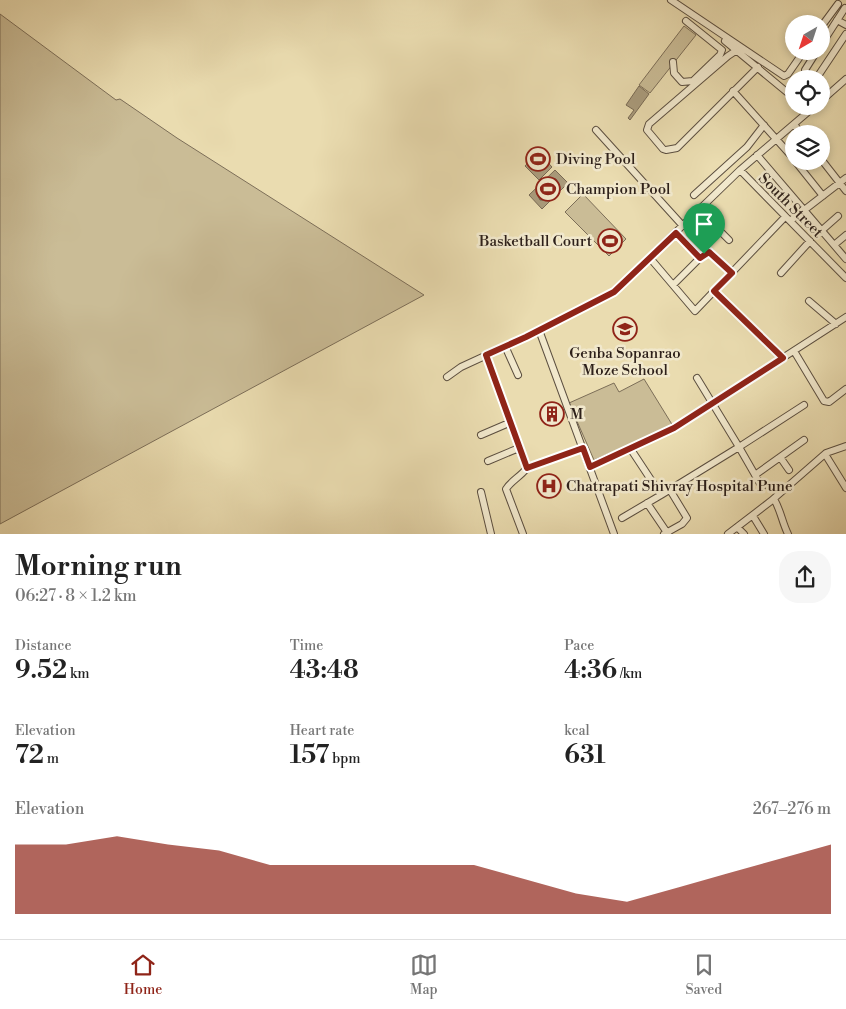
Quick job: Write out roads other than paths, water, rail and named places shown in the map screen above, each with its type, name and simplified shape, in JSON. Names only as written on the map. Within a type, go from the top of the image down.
[{"type":"street","points":[[675,1],[784,76],[788,74],[798,60]]},
{"type":"street","points":[[828,15],[835,2],[846,8],[830,32]]},
{"type":"street","points":[[838,20],[846,25]]},
{"type":"street","points":[[673,62],[674,73],[682,82],[693,81],[720,55],[722,50],[686,21]]},
{"type":"street","points":[[830,57],[846,34]]},
{"type":"street","points":[[720,37],[785,90]]},
{"type":"street","points":[[737,50],[649,124],[647,130],[666,150],[677,148],[758,68]]},
{"type":"street","points":[[811,60],[805,70],[806,73],[816,78],[828,60]]},
{"type":"street","points":[[830,92],[846,79]]},
{"type":"street","points":[[733,91],[785,148]]},
{"type":"street","points":[[447,376],[614,292],[740,170],[804,115]]},
{"type":"street","points":[[694,195],[747,147],[764,125]]},
{"type":"street","points":[[596,130],[683,226]]},
{"type":"street","points":[[757,156],[846,259]]},
{"type":"street","name":"South Street","points":[[740,170],[846,278]]},
{"type":"street","points":[[802,170],[823,196]]},
{"type":"street","points":[[830,170],[846,191]]},
{"type":"street","points":[[650,258],[695,310],[787,219],[803,211],[846,178]]},
{"type":"street","points":[[699,210],[730,240]]},
{"type":"street","points":[[820,231],[838,216]]},
{"type":"street","points":[[676,233],[700,258]]},
{"type":"street","points":[[834,245],[846,235]]},
{"type":"street","points":[[780,273],[810,241]]},
{"type":"street","points":[[673,285],[700,258],[709,252],[732,273]]},
{"type":"street","points":[[714,291],[783,358]]},
{"type":"street","points":[[809,301],[836,324]]},
{"type":"street","points":[[590,467],[674,428],[846,317]]},
{"type":"street","points":[[539,330],[614,534]]},
{"type":"street","points":[[505,346],[518,375]]},
{"type":"street","points":[[794,351],[824,401],[828,402],[846,389]]},
{"type":"street","points":[[486,355],[509,423],[527,468]]},
{"type":"street","points":[[698,378],[714,402],[762,487]]},
{"type":"street","points":[[622,518],[670,490],[804,405]]},
{"type":"street","points":[[481,434],[509,423]]},
{"type":"street","points":[[754,475],[804,440]]},
{"type":"street","points":[[728,534],[774,499],[830,450],[846,446]]},
{"type":"street","points":[[488,461],[519,448]]},
{"type":"street","points":[[523,534],[506,489],[527,468],[583,448]]},
{"type":"street","points":[[630,448],[661,494]]},
{"type":"street","points":[[825,454],[846,488]]},
{"type":"street","points":[[780,457],[790,470]]},
{"type":"street","points":[[648,503],[666,534],[682,524],[687,518],[670,490]]},
{"type":"street","points":[[480,492],[491,534]]},
{"type":"street","points":[[774,499],[782,513],[782,519],[788,534]]},
{"type":"street","points":[[753,516],[764,534]]},
{"type":"street","points":[[737,527],[744,534]]},
{"type":"water","points":[[639,86],[649,94],[630,120],[628,118],[634,110],[626,105]]},
{"type":"water","name":"Diving Pool","points":[[538,152],[552,167],[539,180],[525,166]]},
{"type":"water","name":"Champion Pool","points":[[555,170],[568,183],[542,209],[529,195]]},
{"type":"place","name":"Diving Pool","points":[[538,159]]},
{"type":"place","name":"Champion Pool","points":[[548,189]]},
{"type":"place","name":"Basketball Court","points":[[610,241]]},
{"type":"place","name":"Genba Sopanrao Moze School","points":[[625,329]]},
{"type":"place","name":"M","points":[[552,414]]},
{"type":"place","name":"Chatrapati Shivray Hospital Pune","points":[[549,486]]}]
